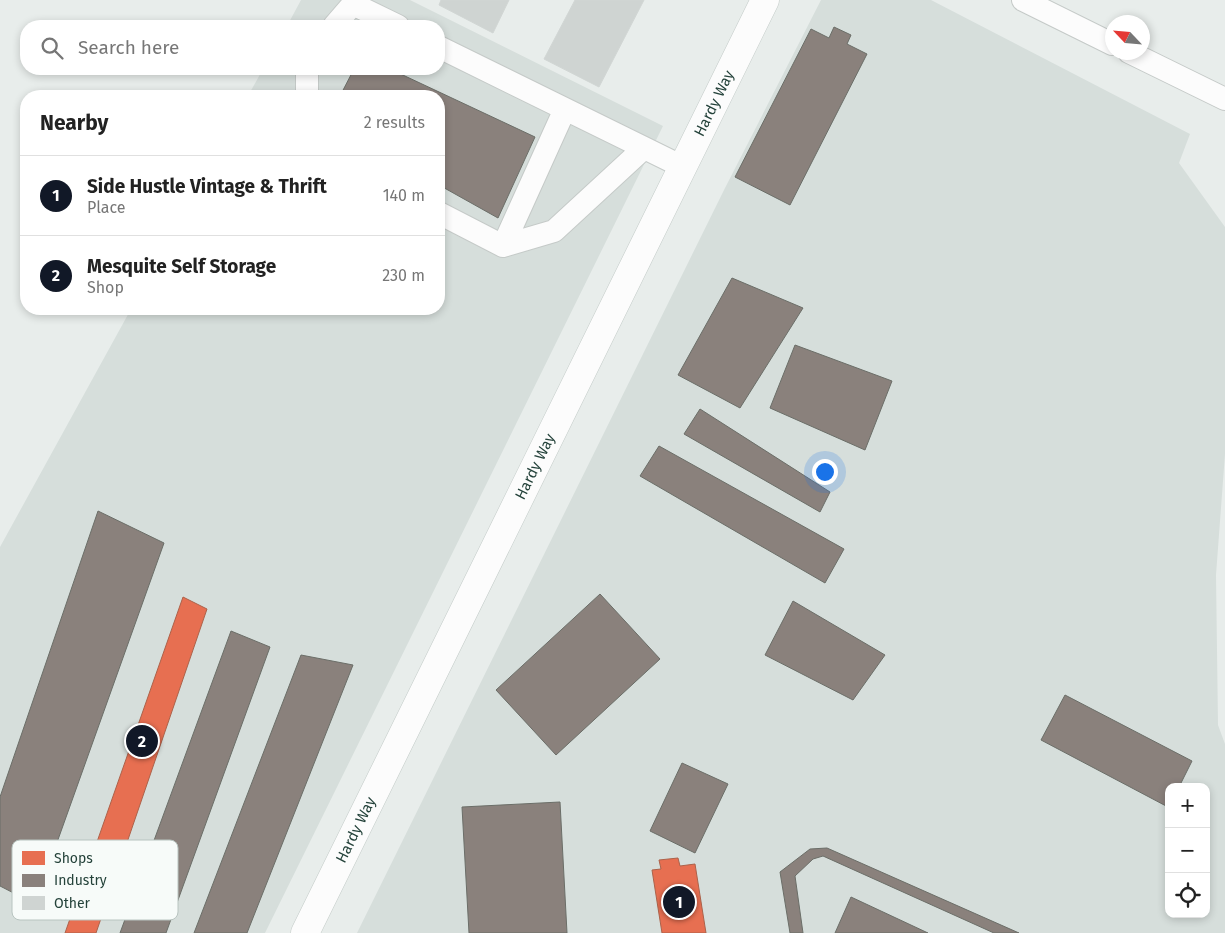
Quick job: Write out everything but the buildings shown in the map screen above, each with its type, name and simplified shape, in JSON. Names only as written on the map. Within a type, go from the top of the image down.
[{"type":"main road","name":"Hardy Way","points":[[305,933],[765,0]]},
{"type":"street","points":[[1022,0],[1105,41]]},
{"type":"street","points":[[339,20],[353,4],[386,20]]},
{"type":"street","points":[[445,49],[683,167]]},
{"type":"street","points":[[1146,60],[1225,99]]},
{"type":"street","points":[[307,75],[307,90]]},
{"type":"street","points":[[503,246],[565,109]]},
{"type":"street","points":[[445,216],[503,246],[554,231],[644,148]]},
{"type":"shaded area","points":[[301,0],[410,0],[663,126],[265,933],[0,933],[0,547],[128,315],[445,315],[445,90],[251,90],[260,75],[445,75],[445,20],[290,20]]},
{"type":"shaded area","points":[[821,0],[931,0],[1190,134],[1179,163],[1225,227],[1225,454],[1216,575],[1218,725],[1225,744],[1225,933],[357,933],[725,188]]},
{"type":"place","name":"Mesquite Self Storage","points":[[142,741]]},
{"type":"place","name":"Side Hustle Vintage & Thrift","points":[[679,902]]}]
